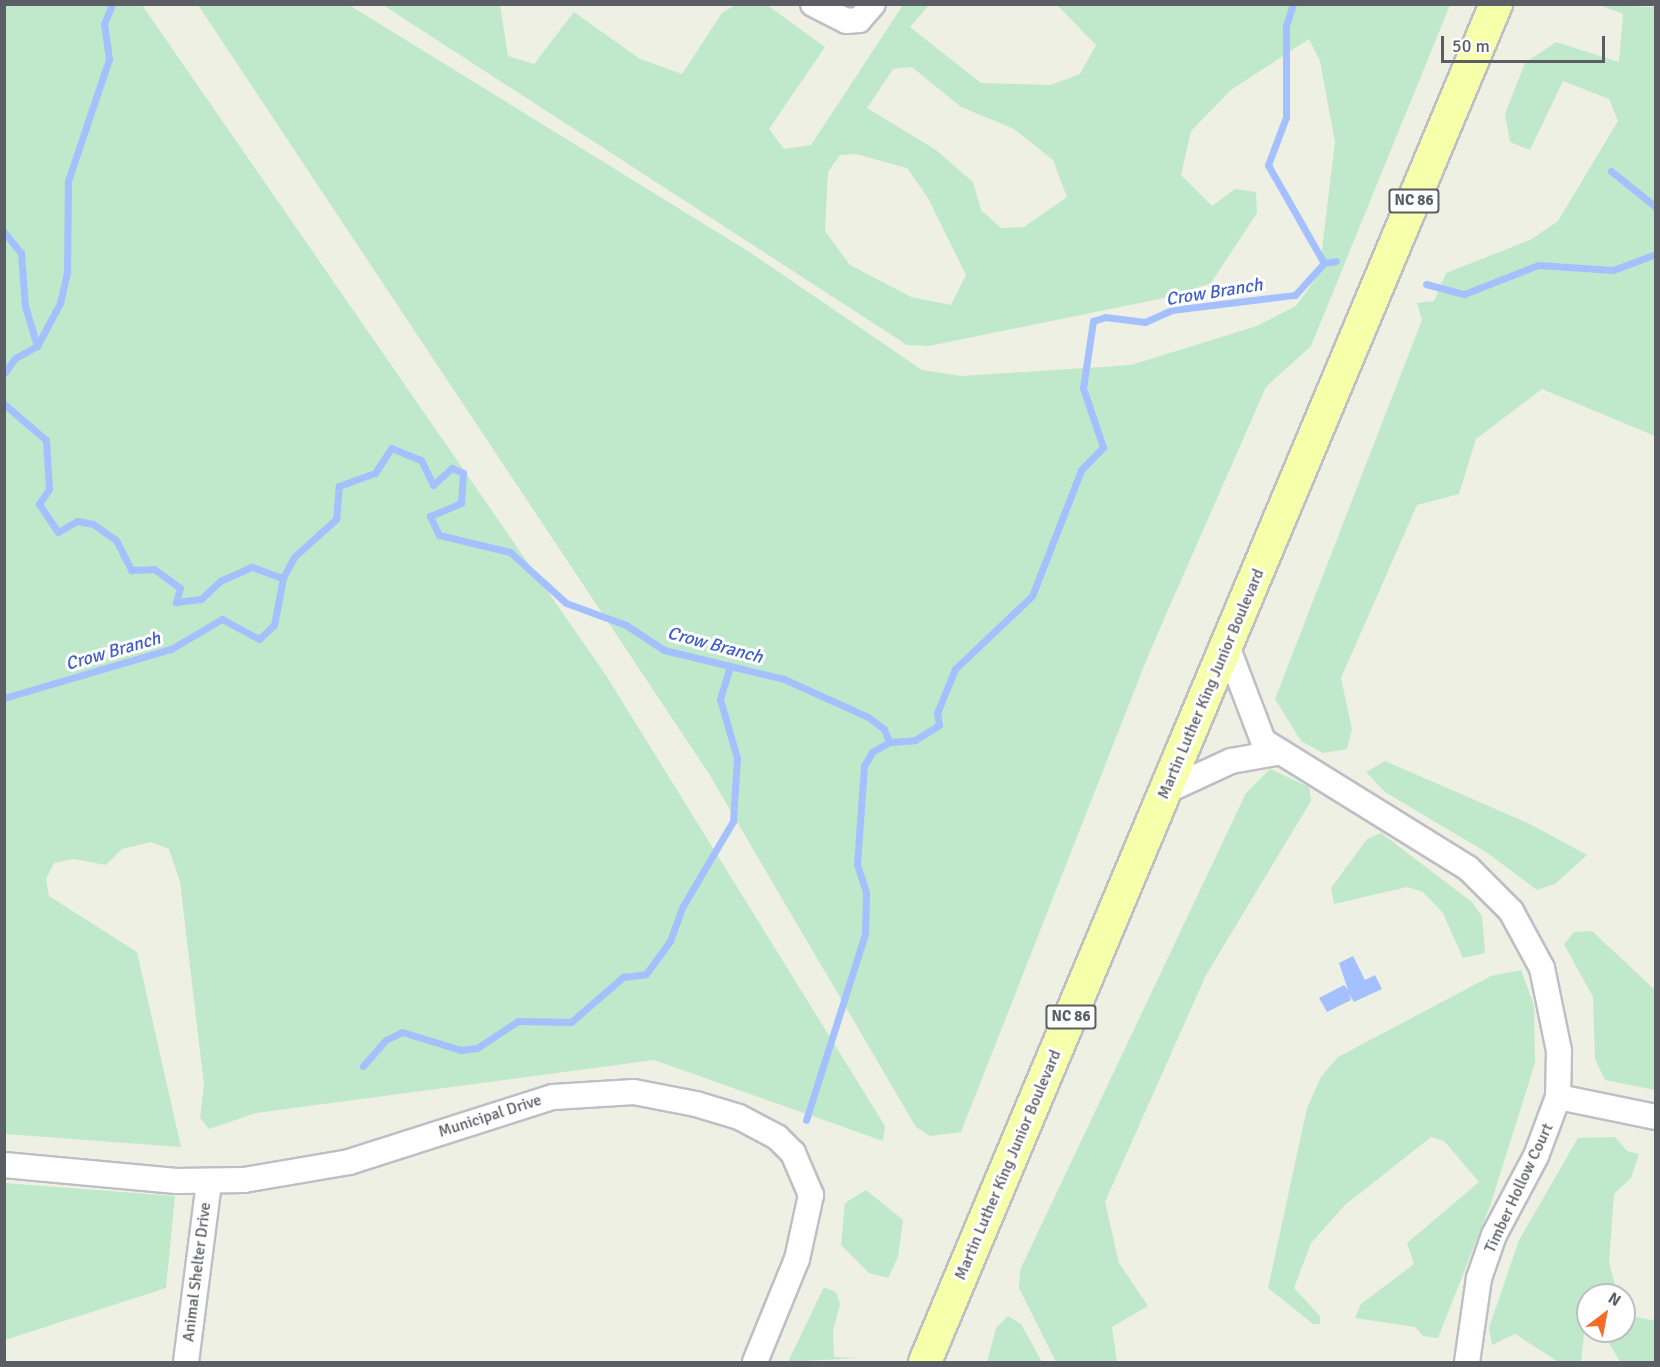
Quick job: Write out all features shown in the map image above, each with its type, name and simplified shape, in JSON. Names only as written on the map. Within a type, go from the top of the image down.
[{"type":"main road","name":"Martin Luther King Junior Boulevard","points":[[925,1362],[1496,4]]},
{"type":"street","points":[[813,4],[846,21],[859,20],[873,4]]},
{"type":"street","name":"Timber Hollow Court","points":[[1227,646],[1250,716],[1276,753],[1392,817],[1468,868],[1511,911],[1531,943],[1553,1003],[1558,1097],[1536,1156],[1494,1235],[1475,1300],[1467,1362]]},
{"type":"street","points":[[1166,791],[1231,761],[1276,753]]},
{"type":"street","name":"Municipal Drive","points":[[4,1165],[209,1182],[349,1161],[553,1097],[634,1092],[739,1117],[777,1137],[793,1153],[811,1195],[797,1259],[760,1358]]},
{"type":"street","points":[[1558,1097],[1656,1117]]},
{"type":"street","name":"Animal Shelter Drive","points":[[186,1362],[209,1182]]},
{"type":"green space","points":[[5,4],[142,5],[607,677],[885,1126],[883,1141],[654,1060],[256,1113],[209,1129],[200,1118],[204,1085],[180,882],[169,849],[151,842],[122,849],[106,865],[74,859],[54,863],[46,879],[49,896],[137,952],[181,1147],[5,1134]]},
{"type":"green space","points":[[198,5],[349,5],[751,253],[922,370],[961,376],[1131,365],[1257,326],[1296,306],[1319,274],[1335,142],[1320,61],[1309,39],[1231,90],[1191,131],[1181,175],[1212,206],[1235,189],[1256,192],[1257,213],[1211,283],[1174,296],[929,346],[907,345],[383,5],[500,5],[508,56],[534,64],[574,12],[640,59],[682,74],[722,13],[735,5],[767,5],[825,47],[769,129],[784,149],[811,145],[903,5],[929,5],[910,27],[981,83],[1051,85],[1080,74],[1096,45],[1057,5],[1450,5],[1311,346],[1266,387],[1150,651],[961,1132],[930,1136],[916,1127],[709,774]],"holes":[[[912,67],[961,107],[1014,129],[1053,160],[1067,197],[1024,227],[1001,228],[981,210],[973,182],[936,150],[867,108],[893,69]],[[856,154],[907,168],[928,198],[966,275],[951,305],[911,297],[850,265],[825,231],[828,172],[840,155]]]},
{"type":"green space","points":[[1600,5],[1655,7],[1655,436],[1542,389],[1476,439],[1459,494],[1417,505],[1341,678],[1352,729],[1347,749],[1323,753],[1301,741],[1275,699],[1422,320],[1417,303],[1434,301],[1446,273],[1530,240],[1558,221],[1618,121],[1609,99],[1563,81],[1530,150],[1510,142],[1505,114],[1525,63],[1556,42],[1619,62],[1623,14]]},
{"type":"green space","points":[[1385,761],[1530,824],[1587,855],[1555,884],[1537,890],[1486,852],[1385,792],[1366,772]]},
{"type":"green space","points":[[1270,769],[1309,787],[1311,801],[1206,975],[1105,1202],[1119,1263],[1148,1306],[1112,1327],[1117,1362],[1056,1362],[1019,1288],[1020,1270],[1246,793]]},
{"type":"green space","points":[[1381,833],[1472,902],[1482,916],[1485,953],[1463,958],[1443,913],[1423,892],[1407,887],[1334,904],[1331,888],[1367,839]]},
{"type":"green space","points":[[1592,931],[1655,990],[1655,1090],[1605,1080],[1595,1059],[1593,997],[1564,944],[1574,932]]},
{"type":"green space","points":[[1521,970],[1534,1005],[1535,1063],[1491,1203],[1438,1338],[1423,1336],[1415,1327],[1355,1318],[1361,1304],[1414,1264],[1407,1243],[1479,1182],[1444,1141],[1431,1137],[1345,1205],[1311,1243],[1294,1288],[1320,1316],[1320,1324],[1313,1324],[1268,1288],[1307,1108],[1321,1077],[1338,1057],[1491,976]]},
{"type":"green space","points":[[1615,1137],[1627,1151],[1639,1154],[1631,1178],[1614,1194],[1609,1263],[1615,1283],[1576,1283],[1576,1343],[1583,1343],[1581,1362],[1557,1361],[1515,1334],[1492,1345],[1489,1328],[1519,1240],[1578,1138]]},
{"type":"green space","points":[[5,1183],[175,1196],[166,1288],[5,1340]]},
{"type":"green space","points":[[866,1190],[903,1220],[898,1257],[888,1278],[869,1273],[841,1245],[845,1203]]},
{"type":"green space","points":[[824,1287],[836,1292],[840,1304],[833,1331],[834,1357],[858,1358],[788,1362]]},
{"type":"green space","points":[[1008,1316],[1021,1324],[1042,1362],[987,1362],[996,1328]]},
{"type":"green space","points":[[1636,1317],[1655,1321],[1655,1362],[1620,1362],[1609,1343],[1636,1343]]},
{"type":"water","points":[[1353,956],[1365,980],[1375,975],[1382,989],[1354,1002],[1349,994],[1351,1000],[1327,1012],[1319,998],[1344,985],[1348,990],[1339,963]]},
{"type":"waterway","points":[[37,346],[60,303],[67,273],[68,181],[109,59],[104,24],[112,4]]},
{"type":"waterway","points":[[1293,4],[1286,26],[1286,117],[1268,165],[1324,263]]},
{"type":"waterway","points":[[1611,171],[1656,207]]},
{"type":"waterway","points":[[4,232],[21,253],[25,306],[37,346],[15,358],[4,374]]},
{"type":"waterway","name":"Crow Branch","points":[[1426,284],[1464,294],[1538,265],[1613,270],[1656,254]]},
{"type":"waterway","name":"Crow Branch","points":[[4,698],[171,649],[222,619],[259,639],[274,625],[283,578],[294,557],[336,519],[339,486],[375,473],[391,448],[421,460],[433,485],[452,468],[463,473],[461,503],[430,516],[439,535],[510,552],[566,603],[626,625],[664,650],[784,679],[868,717],[884,729],[889,742],[915,740],[939,725],[937,713],[955,669],[1032,596],[1081,470],[1103,447],[1083,388],[1093,321],[1105,317],[1145,322],[1172,310],[1295,295],[1324,263],[1336,261]]},
{"type":"waterway","points":[[4,404],[46,440],[49,489],[39,504],[58,532],[77,521],[93,524],[116,540],[131,570],[154,569],[180,588],[176,602],[201,599],[220,581],[252,567],[283,578]]},
{"type":"waterway","points":[[363,1066],[386,1040],[402,1032],[461,1050],[477,1048],[518,1021],[571,1022],[623,977],[646,974],[670,941],[683,906],[733,821],[737,758],[720,699],[730,666]]},
{"type":"waterway","points":[[806,1120],[865,934],[866,892],[857,864],[864,766],[872,752],[889,742]]}]
